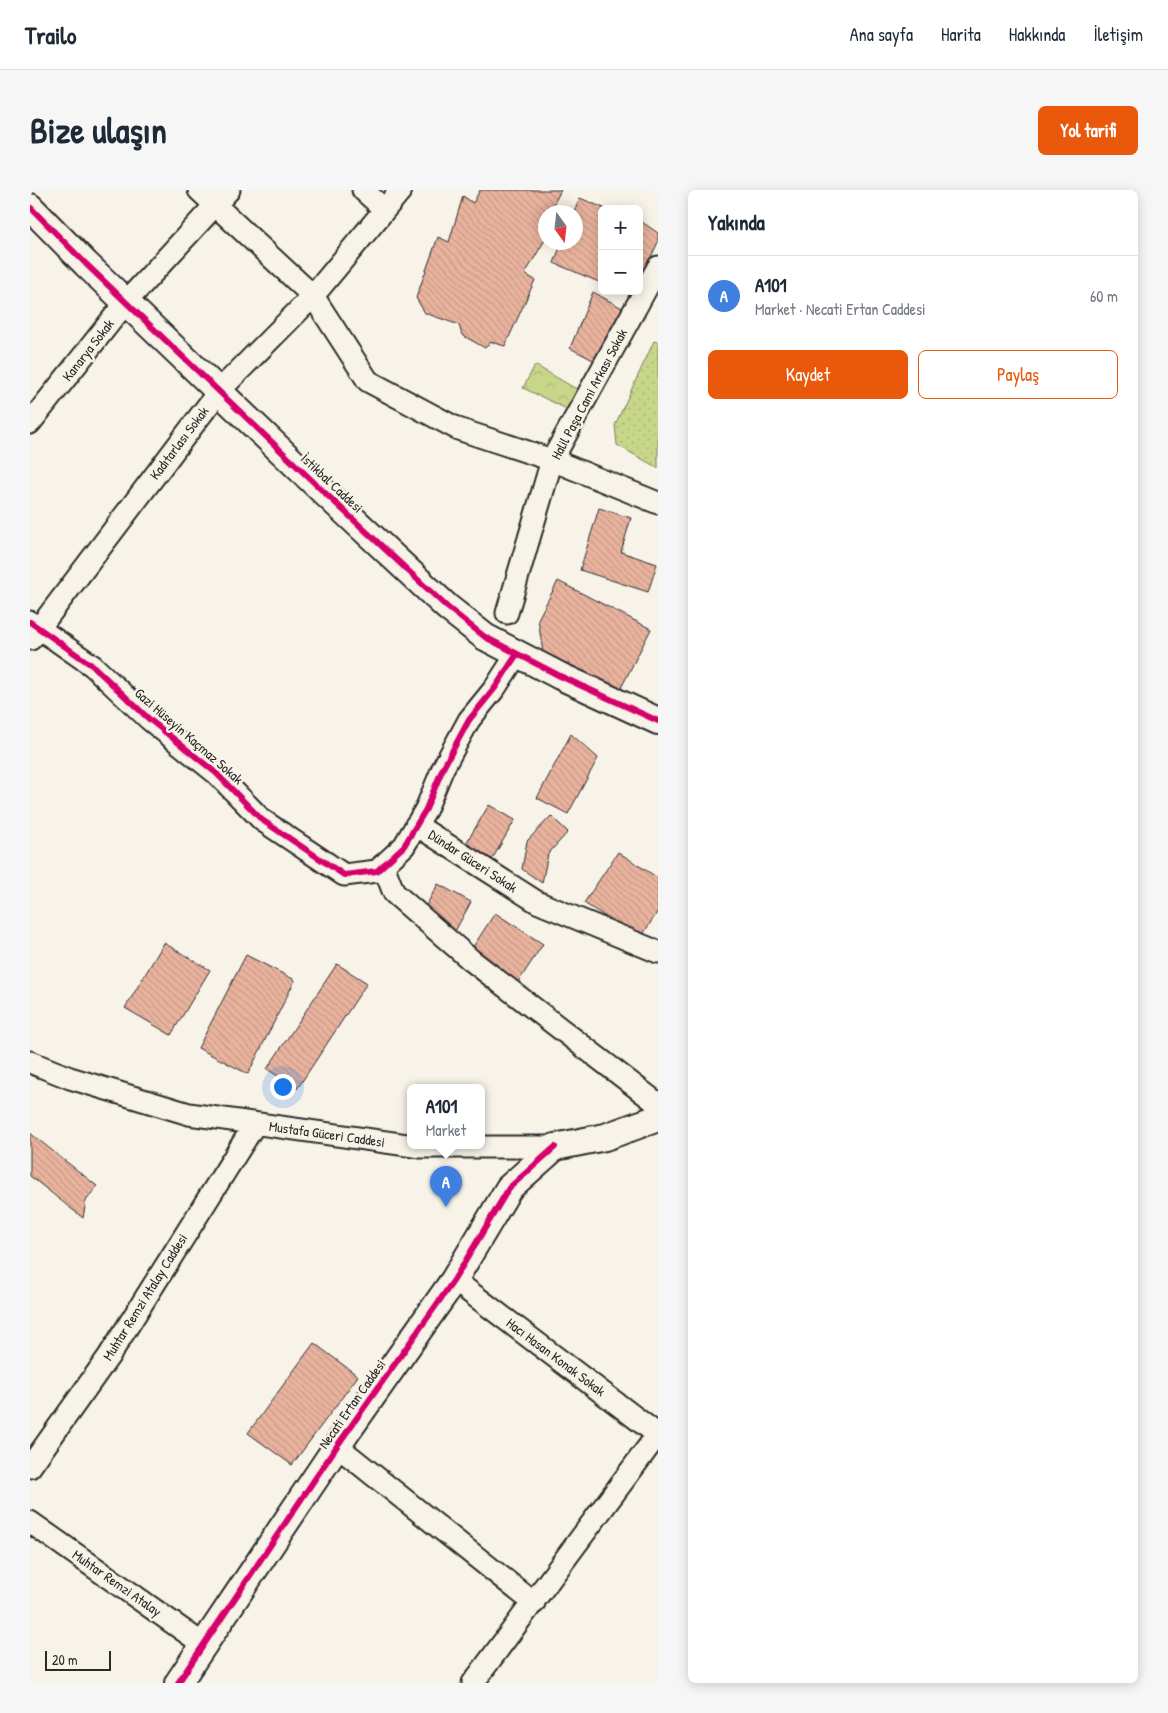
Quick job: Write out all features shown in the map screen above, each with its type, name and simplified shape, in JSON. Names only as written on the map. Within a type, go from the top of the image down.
[{"type":"street","points":[[199,190],[222,198],[313,296],[368,381],[458,429],[552,460],[658,503]]},
{"type":"street","points":[[363,190],[384,209]]},
{"type":"street","name":"Kadıtarlası Sokak","points":[[33,630],[219,392],[313,296],[401,190]]},
{"type":"street","name":"Kanarya Sokak","points":[[30,423],[126,302],[222,198]]},
{"type":"street","name":"İstikbal Caddesi","points":[[32,213],[447,607],[485,637],[658,721]]},
{"type":"street","name":"Halil Paşa Cami Arkası Sokak","points":[[507,613],[552,460],[658,267]]},
{"type":"street","name":"Gazi Hüseyin Kaçmaz Sokak","points":[[33,630],[93,666],[149,720],[216,773],[262,820],[304,851],[344,875],[378,871],[404,846],[416,825]]},
{"type":"street","name":"Dündar Güceri Sokak","points":[[517,654],[495,688],[469,720],[416,825],[537,902],[658,952]]},
{"type":"street","points":[[383,866],[394,893],[401,900],[471,960],[658,1104]]},
{"type":"street","name":"Mustafa Güceri Caddesi","points":[[30,1062],[70,1078],[189,1114],[407,1145]]},
{"type":"street","name":"Mustafa Güceri Caddesi","points":[[485,1147],[555,1147],[605,1137],[658,1118]]},
{"type":"street","name":"Muhtar Remzi Atalay Caddesi","points":[[30,1467],[109,1356],[255,1124]]},
{"type":"street","name":"Necati Ertan Caddesi","points":[[178,1683],[338,1446],[454,1280],[509,1188],[555,1147]]},
{"type":"street","name":"Hacı Hasan Konak Sokak","points":[[454,1280],[658,1435]]},
{"type":"street","points":[[473,1683],[658,1435]]},
{"type":"street","points":[[338,1446],[534,1603]]},
{"type":"street","name":"Muhtar Remzi Atalay","points":[[30,1522],[204,1645]]},
{"type":"green space","points":[[654,341],[658,342],[658,468],[617,445],[615,425]]},
{"type":"green space","points":[[535,365],[580,391],[569,410],[523,388]]},
{"type":"building","points":[[480,190],[561,190],[553,205],[538,205],[539,250],[525,274],[535,280],[505,346],[491,342],[485,348],[462,335],[459,325],[425,313],[416,298],[438,237],[449,242],[463,196],[473,203]]},
{"type":"building","points":[[580,198],[598,206],[598,282],[554,263],[559,250],[583,250],[583,205],[577,205]]},
{"type":"building","points":[[643,223],[658,233],[658,242],[643,274]]},
{"type":"building","points":[[593,292],[624,309],[597,362],[570,348]]},
{"type":"building","points":[[599,508],[631,518],[621,552],[657,564],[648,592],[580,570]]},
{"type":"building","points":[[558,581],[651,629],[619,692],[543,653],[538,619]]},
{"type":"building","points":[[571,734],[598,758],[568,814],[537,798]]},
{"type":"building","points":[[489,805],[515,820],[491,861],[465,845]]},
{"type":"building","points":[[551,816],[568,832],[548,854],[542,883],[522,869],[527,841]]},
{"type":"building","points":[[618,852],[658,878],[658,911],[640,939],[584,903]]},
{"type":"building","points":[[438,884],[471,902],[454,933],[421,915]]},
{"type":"building","points":[[495,913],[543,944],[515,987],[467,956]]},
{"type":"building","points":[[164,943],[210,970],[171,1035],[125,1008]]},
{"type":"building","points":[[246,955],[295,980],[248,1074],[198,1048]]},
{"type":"building","points":[[337,964],[367,983],[297,1089],[267,1069]]},
{"type":"building","points":[[30,1133],[97,1186],[86,1201],[83,1218],[30,1176]]},
{"type":"building","points":[[314,1343],[358,1376],[292,1465],[248,1433]]},
{"type":"cycle path","points":[[30,207],[86,264],[447,607],[485,637],[560,676],[658,721]]},
{"type":"cycle path","points":[[30,622],[93,666],[149,719],[216,773],[262,820],[344,875],[377,871],[404,846],[426,809],[443,768],[469,720],[495,688],[517,654]]},
{"type":"cycle path","points":[[178,1683],[337,1446],[454,1280],[509,1188],[555,1147]]},
{"type":"place","name":"A101","points":[[446,1207]]}]
